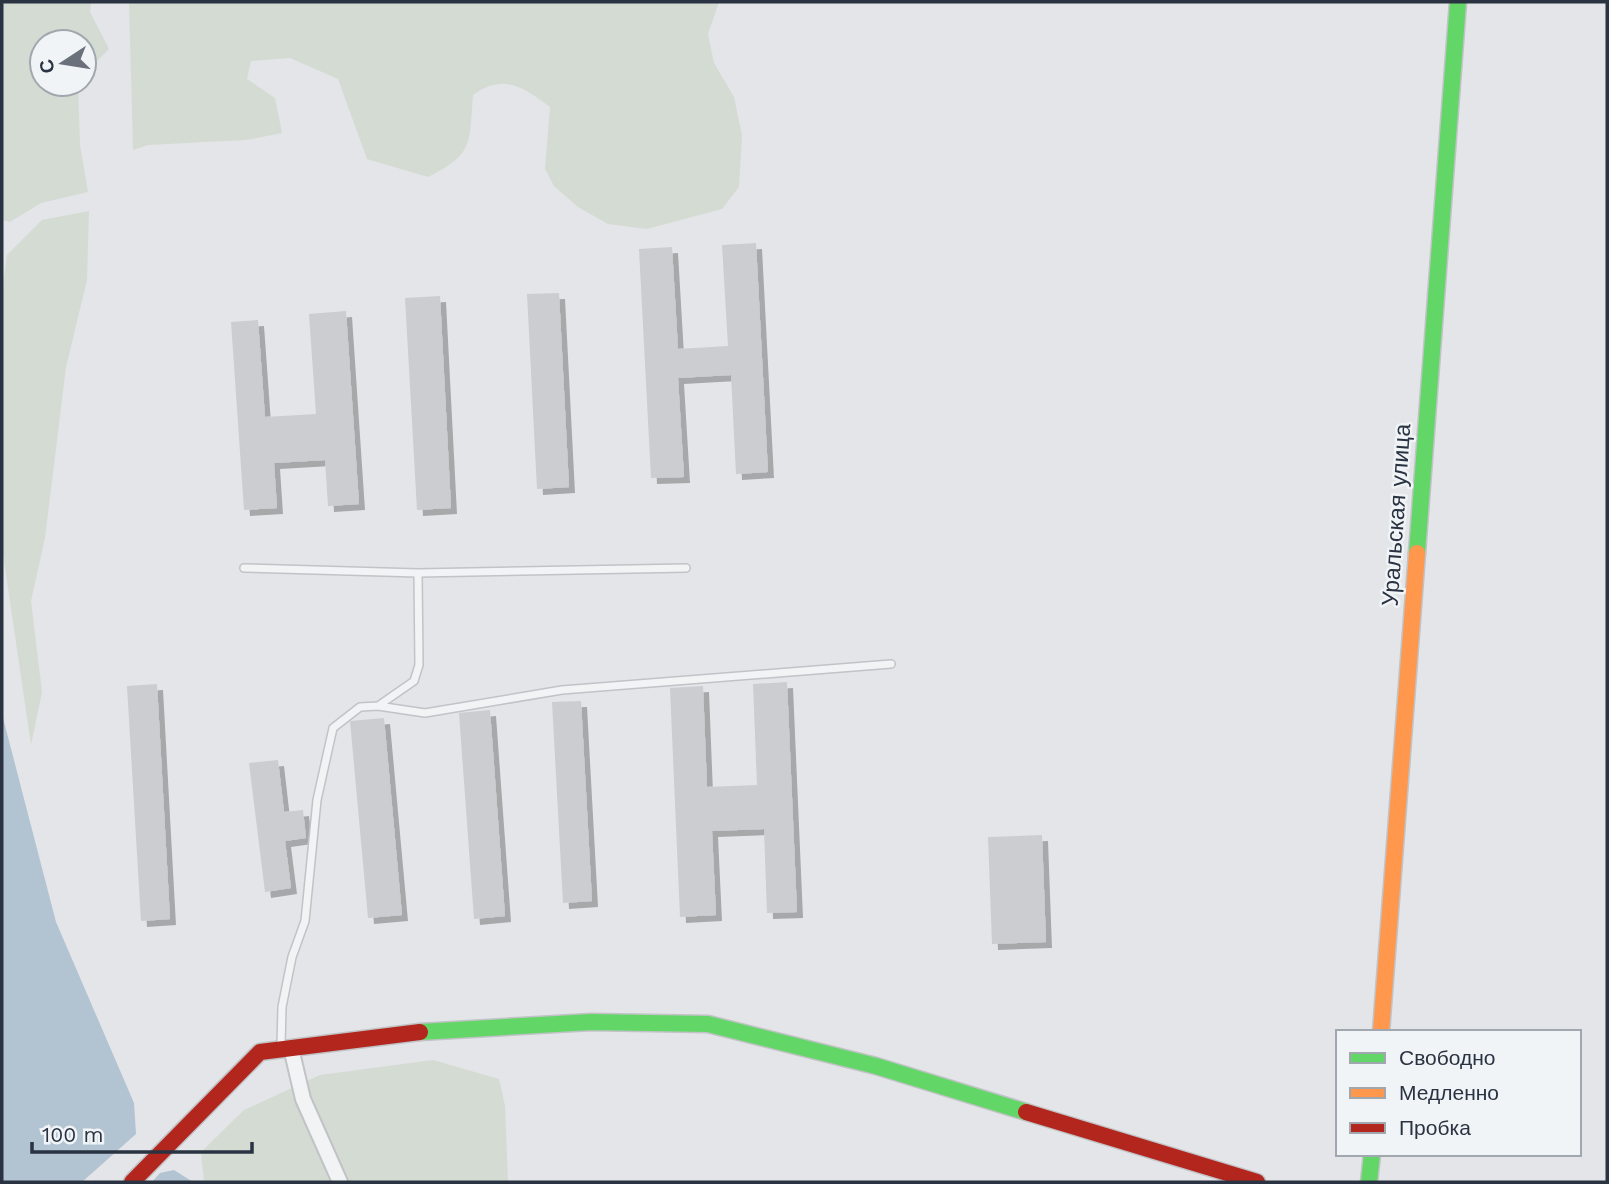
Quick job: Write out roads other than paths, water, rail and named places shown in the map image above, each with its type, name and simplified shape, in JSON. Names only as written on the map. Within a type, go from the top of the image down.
[{"type":"street","name":"Уральская улица","points":[[1381,1030],[1458,2]]},
{"type":"street","points":[[132,1182],[260,1052],[399,1033],[591,1022],[708,1024],[876,1066],[1257,1182]]},
{"type":"street","points":[[286,1049],[303,1099],[340,1182]]},
{"type":"street","points":[[1369,1182],[1372,1156]]},
{"type":"lane","points":[[244,568],[418,573],[686,568]]},
{"type":"lane","points":[[378,706],[414,681],[419,665],[418,573]]},
{"type":"lane","points":[[286,1049],[282,1006],[292,957],[305,921],[317,800],[333,728],[360,708],[378,706],[425,713],[562,690],[891,664]]},
{"type":"water","points":[[2,714],[56,922],[134,1103],[136,1134],[82,1182],[2,1182]]},
{"type":"water","points":[[174,1170],[193,1182],[152,1182],[160,1173]]}]
